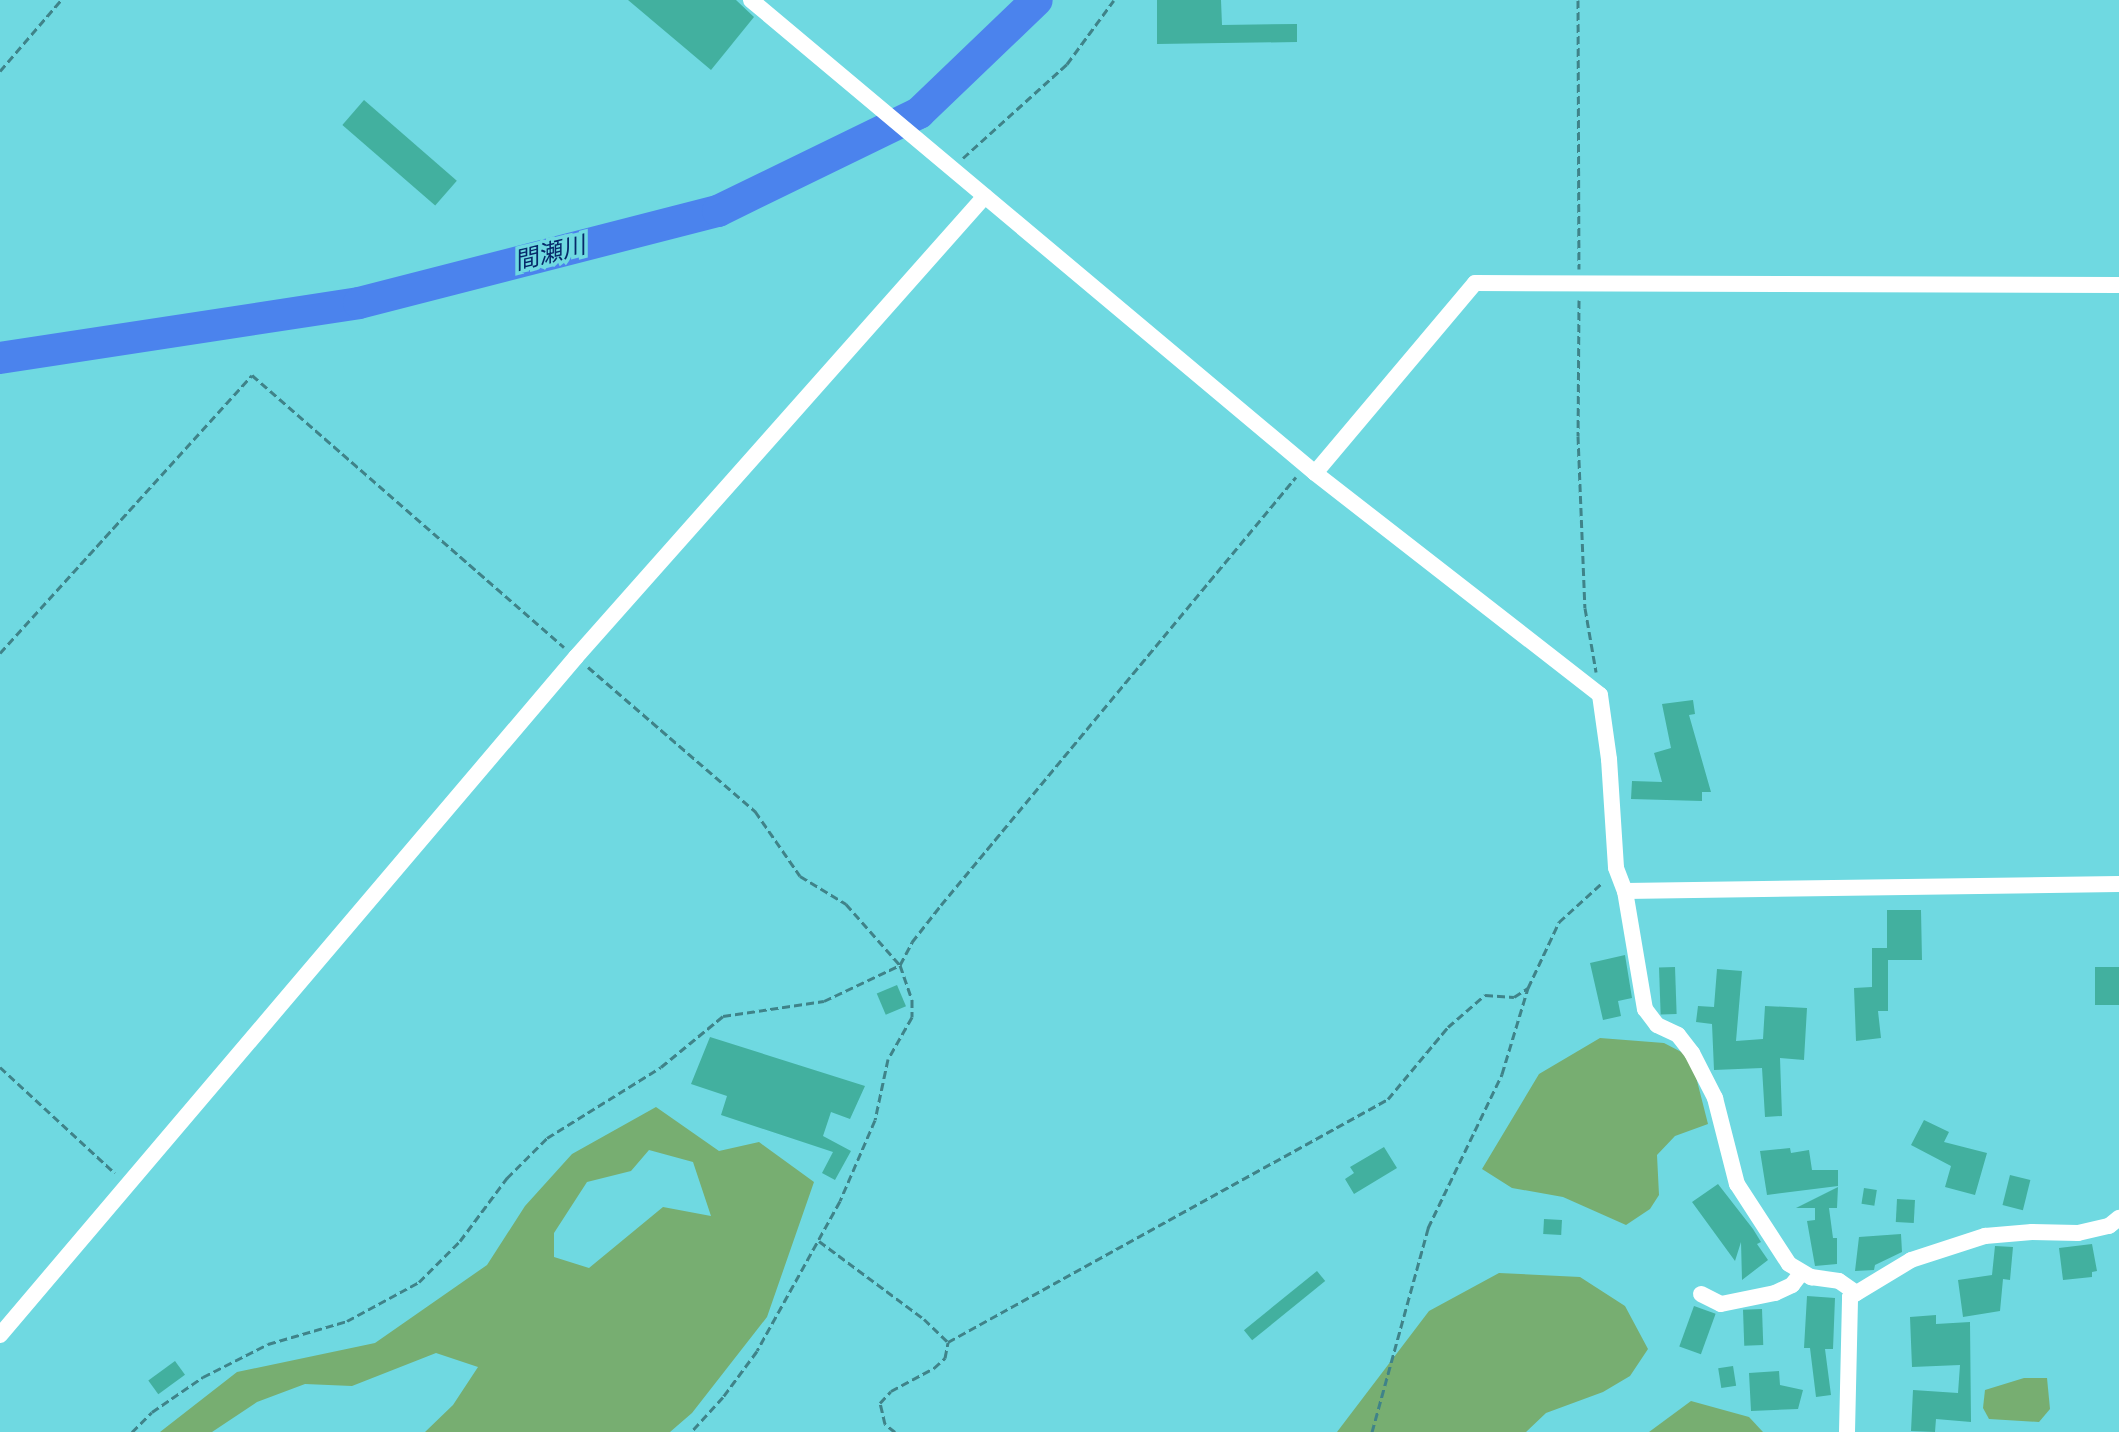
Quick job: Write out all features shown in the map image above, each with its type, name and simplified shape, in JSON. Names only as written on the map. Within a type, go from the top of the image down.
[{"type":"street","points":[[751,0],[1311,469],[1600,695],[1609,759],[1616,868],[1625,891],[1645,1009],[1657,1025],[1678,1035],[1692,1053],[1715,1098],[1737,1184],[1789,1264],[1802,1272],[1839,1281],[1856,1293]]},
{"type":"street","points":[[0,1335],[576,657],[985,196]]},
{"type":"street","points":[[1311,469],[1475,283],[2119,285]]},
{"type":"street","points":[[1625,891],[2119,884]]},
{"type":"street","points":[[1847,1432],[1850,1297],[1911,1260],[1985,1236],[2032,1232],[2078,1233],[2109,1226],[2119,1218]]},
{"type":"street","points":[[1701,1294],[1721,1304],[1775,1293],[1792,1285],[1802,1272]]},
{"type":"path","points":[[0,71],[61,0]]},
{"type":"path","points":[[951,169],[1067,64],[1114,0]]},
{"type":"path","points":[[1578,0],[1578,436],[1585,608],[1600,695]]},
{"type":"path","points":[[0,653],[252,375],[755,811],[800,876],[846,904],[900,965],[910,986],[912,1017],[888,1059],[875,1120],[818,1241],[757,1351],[723,1397],[691,1432]]},
{"type":"path","points":[[132,1432],[152,1412],[203,1377],[268,1344],[347,1321],[419,1282],[460,1241],[507,1178],[547,1138],[651,1074],[723,1016],[824,1001],[900,965],[931,917],[1311,469]]},
{"type":"path","points":[[1372,1432],[1428,1228],[1502,1074],[1528,988],[1559,922],[1587,901],[1616,868]]},
{"type":"path","points":[[948,1342],[1388,1099],[1448,1027],[1485,995],[1514,997],[1528,988]]},
{"type":"path","points":[[0,1067],[129,1186]]},
{"type":"path","points":[[818,1241],[924,1319],[948,1342]]},
{"type":"path","points":[[895,1432],[885,1424],[880,1403],[891,1391],[934,1368],[945,1358],[948,1342]]},
{"type":"green space","points":[[1600,1038],[1664,1043],[1691,1057],[1708,1124],[1675,1136],[1657,1155],[1659,1195],[1650,1209],[1626,1225],[1563,1197],[1512,1188],[1482,1169],[1539,1074]]},
{"type":"green space","points":[[656,1107],[719,1151],[759,1142],[814,1182],[767,1317],[692,1413],[670,1432],[425,1432],[453,1405],[478,1367],[436,1353],[352,1386],[305,1384],[257,1402],[212,1432],[160,1432],[237,1372],[375,1343],[487,1265],[525,1206],[572,1154]],"holes":[[[649,1150],[693,1162],[711,1216],[663,1207],[589,1268],[554,1257],[554,1233],[587,1182],[631,1171]]]},
{"type":"green space","points":[[1499,1273],[1580,1277],[1625,1306],[1648,1349],[1630,1376],[1603,1392],[1546,1413],[1526,1432],[1337,1432],[1429,1311]]},
{"type":"green space","points":[[2024,1378],[2047,1378],[2050,1409],[2039,1422],[1989,1419],[1983,1408],[1985,1390]]},
{"type":"green space","points":[[1691,1401],[1749,1417],[1763,1432],[1649,1432]]},
{"type":"building","points":[[628,0],[736,0],[754,17],[711,70]]},
{"type":"building","points":[[1157,0],[1221,0],[1222,25],[1297,24],[1297,42],[1157,44]]},
{"type":"building","points":[[364,100],[457,181],[435,206],[342,125]]},
{"type":"building","points":[[1693,700],[1695,714],[1689,715],[1711,792],[1702,792],[1702,801],[1631,799],[1632,781],[1662,782],[1654,753],[1671,748],[1662,704]]},
{"type":"building","points":[[1887,910],[1921,910],[1922,960],[1888,960],[1888,1011],[1878,1011],[1881,1038],[1856,1041],[1854,988],[1872,987],[1872,948],[1887,948]]},
{"type":"building","points":[[1625,955],[1632,998],[1618,1001],[1621,1016],[1603,1020],[1590,963]]},
{"type":"building","points":[[1675,967],[1677,1014],[1661,1015],[1659,968]]},
{"type":"building","points":[[2095,967],[2119,967],[2119,1005],[2095,1005]]},
{"type":"building","points":[[1717,969],[1742,971],[1736,1041],[1763,1039],[1765,1006],[1807,1008],[1804,1060],[1780,1058],[1782,1116],[1765,1117],[1762,1068],[1714,1070],[1712,1024],[1696,1022],[1698,1006],[1714,1007]]},
{"type":"building","points":[[897,985],[906,1006],[886,1015],[877,994]]},
{"type":"building","points":[[710,1037],[865,1086],[850,1119],[831,1112],[823,1136],[851,1151],[835,1180],[822,1173],[833,1152],[721,1115],[727,1096],[691,1084]]},
{"type":"building","points":[[1924,1120],[1949,1132],[1944,1142],[1987,1153],[1975,1195],[1945,1187],[1951,1166],[1911,1145]]},
{"type":"building","points":[[1384,1147],[1397,1168],[1354,1194],[1345,1179],[1354,1173],[1350,1167]]},
{"type":"building","points":[[1790,1148],[1791,1153],[1809,1150],[1812,1170],[1838,1170],[1838,1186],[1767,1195],[1760,1151]]},
{"type":"building","points":[[2010,1175],[2030,1180],[2023,1210],[2003,1205]]},
{"type":"building","points":[[1718,1184],[1753,1229],[1761,1242],[1757,1244],[1768,1260],[1742,1280],[1741,1242],[1735,1261],[1692,1202]]},
{"type":"building","points":[[1838,1187],[1837,1208],[1829,1208],[1833,1238],[1837,1238],[1837,1264],[1815,1266],[1807,1221],[1815,1220],[1815,1208],[1796,1208]]},
{"type":"building","points":[[1864,1188],[1877,1190],[1874,1206],[1861,1204]]},
{"type":"building","points":[[1897,1199],[1915,1200],[1914,1223],[1896,1222]]},
{"type":"building","points":[[1544,1219],[1562,1220],[1561,1235],[1543,1234]]},
{"type":"building","points":[[1901,1234],[1902,1252],[1875,1265],[1874,1270],[1855,1271],[1859,1237]]},
{"type":"building","points":[[2092,1244],[2097,1271],[2092,1272],[2092,1277],[2063,1280],[2059,1248]]},
{"type":"building","points":[[1995,1246],[2013,1247],[2010,1280],[2003,1279],[2000,1311],[1963,1317],[1958,1280],[1992,1275]]},
{"type":"building","points":[[1317,1271],[1325,1281],[1252,1340],[1244,1330]]},
{"type":"building","points":[[1807,1296],[1835,1298],[1833,1349],[1825,1349],[1831,1395],[1816,1397],[1810,1348],[1804,1348]]},
{"type":"building","points":[[1694,1306],[1716,1314],[1701,1354],[1679,1346]]},
{"type":"building","points":[[1762,1309],[1763,1345],[1744,1346],[1743,1310]]},
{"type":"building","points":[[1936,1315],[1936,1324],[1970,1322],[1971,1422],[1936,1419],[1935,1432],[1911,1431],[1913,1390],[1958,1393],[1960,1365],[1912,1367],[1910,1317]]},
{"type":"building","points":[[175,1361],[185,1375],[158,1394],[148,1380]]},
{"type":"building","points":[[1733,1366],[1736,1386],[1721,1388],[1718,1368]]},
{"type":"building","points":[[1779,1371],[1780,1385],[1803,1390],[1798,1409],[1751,1411],[1749,1373]]},
{"type":"waterway","name":"間瀬川","points":[[0,358],[359,303],[718,211],[919,113],[1037,0]]}]
